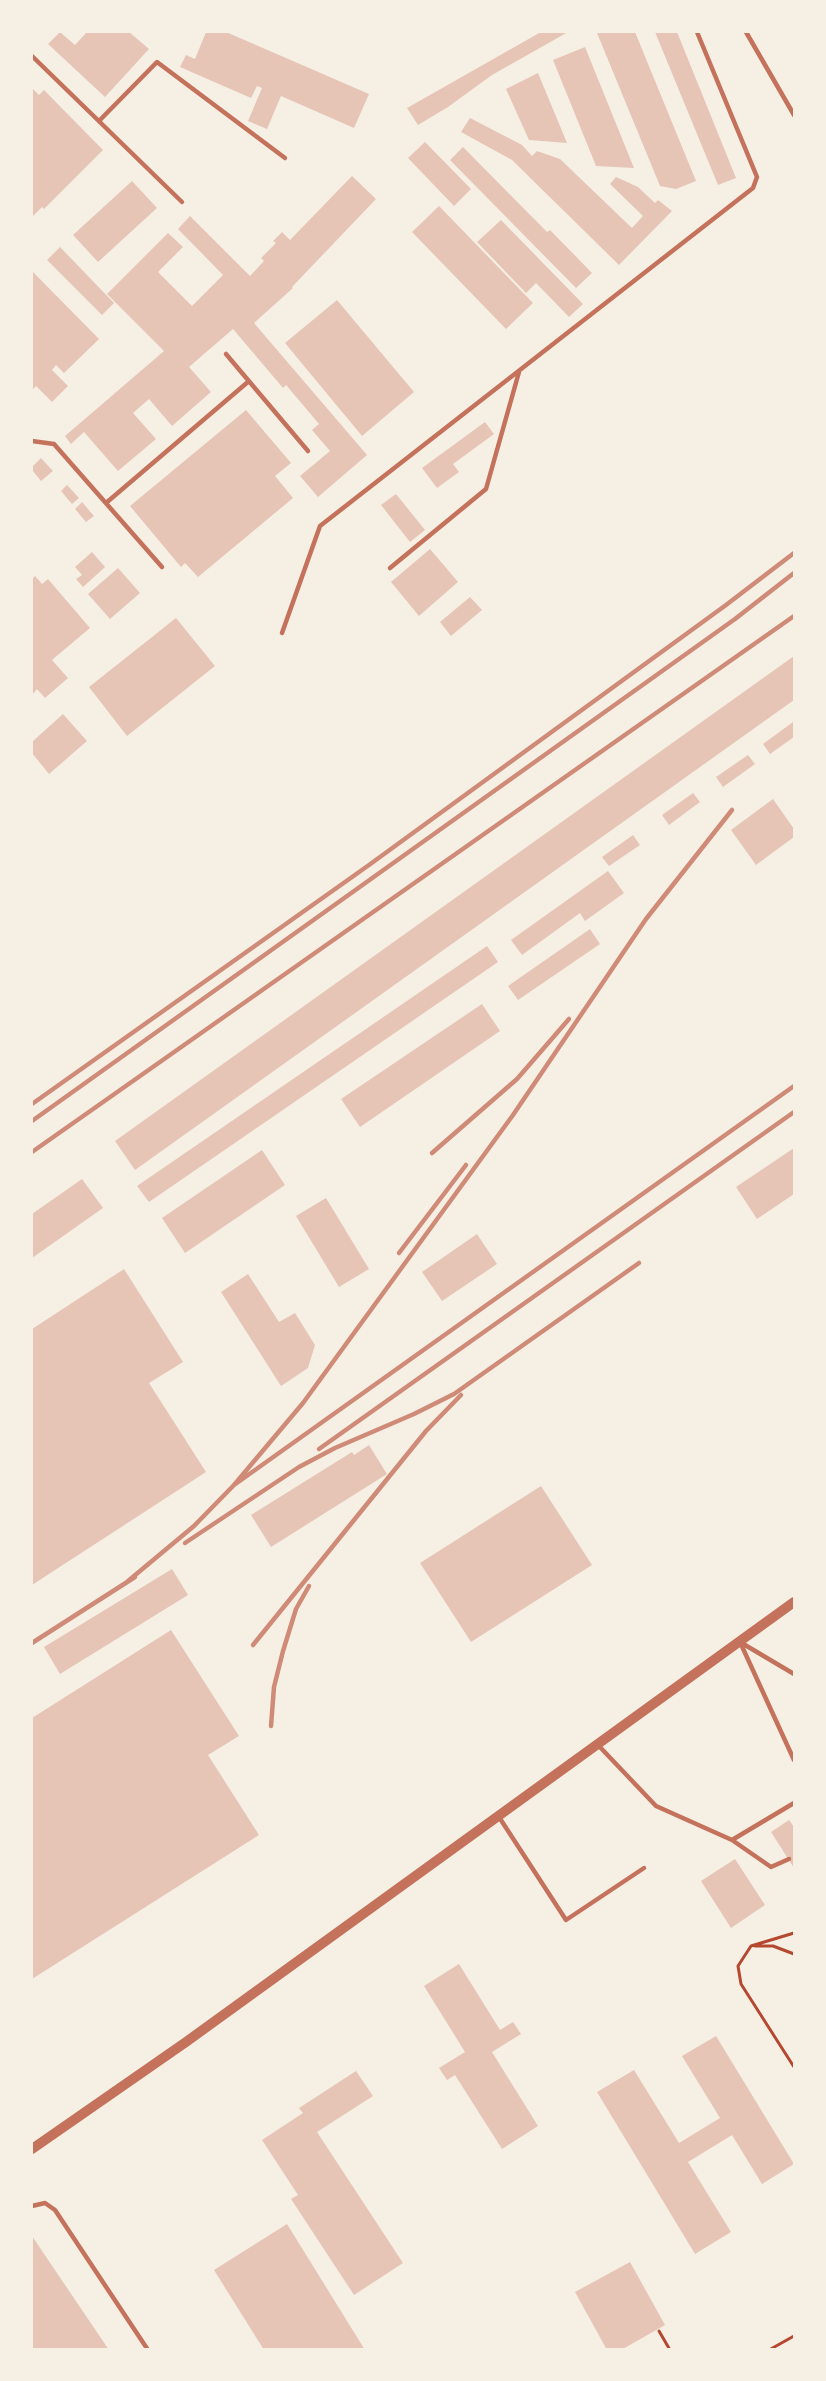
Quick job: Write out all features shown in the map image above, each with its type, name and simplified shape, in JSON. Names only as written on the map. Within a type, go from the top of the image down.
[{"type":"street","points":[[32,2149],[142,2073],[795,1602]]},
{"type":"lane","points":[[282,633],[320,526],[753,188],[757,177],[697,32]]},
{"type":"lane","points":[[746,32],[795,116]]},
{"type":"lane","points":[[32,56],[182,202]]},
{"type":"lane","points":[[99,121],[157,62],[285,158]]},
{"type":"lane","points":[[226,354],[308,451]]},
{"type":"lane","points":[[390,568],[486,489],[519,372]]},
{"type":"lane","points":[[106,503],[249,381]]},
{"type":"lane","points":[[32,441],[54,444],[162,567]]},
{"type":"lane","points":[[740,1642],[795,1674]]},
{"type":"lane","points":[[740,1642],[795,1760]]},
{"type":"lane","points":[[598,1745],[656,1806],[732,1840],[771,1867],[789,1859]]},
{"type":"lane","points":[[732,1840],[795,1803]]},
{"type":"lane","points":[[499,1817],[566,1920],[644,1868]]},
{"type":"lane","points":[[32,2206],[45,2203],[56,2210],[148,2349]]},
{"type":"path","points":[[795,1933],[750,1946],[738,1966],[741,1984],[795,2067]]},
{"type":"path","points":[[750,1946],[773,1946],[795,1954]]},
{"type":"path","points":[[659,2331],[670,2349]]},
{"type":"path","points":[[769,2349],[795,2336]]},
{"type":"building","points":[[60,32],[75,45],[87,32],[129,32],[149,49],[105,97],[48,44]]},
{"type":"building","points":[[206,32],[226,32],[369,94],[354,128],[281,96],[267,129],[248,121],[262,88],[257,86],[251,98],[180,67],[186,55],[195,59]]},
{"type":"building","points":[[541,32],[568,32],[492,75],[448,107],[418,125],[407,108]]},
{"type":"building","points":[[635,32],[696,181],[676,189],[660,186],[597,33]]},
{"type":"building","points":[[655,32],[677,32],[736,178],[718,185]]},
{"type":"building","points":[[585,47],[634,168],[596,166],[553,60]]},
{"type":"building","points":[[538,73],[567,143],[529,140],[506,89]]},
{"type":"building","points":[[32,88],[39,95],[44,90],[103,150],[44,209],[42,207],[32,217]]},
{"type":"building","points":[[470,118],[522,145],[532,156],[537,151],[560,159],[632,228],[643,216],[610,184],[616,177],[638,187],[655,203],[658,200],[672,211],[619,265],[512,160],[461,132]]},
{"type":"building","points":[[425,142],[471,189],[454,206],[408,158]]},
{"type":"building","points":[[463,147],[547,232],[550,230],[592,273],[576,288],[450,160]]},
{"type":"building","points":[[352,176],[376,199],[293,288],[254,323],[367,455],[318,497],[300,476],[330,451],[312,430],[319,424],[286,385],[283,388],[233,329],[189,367],[211,392],[172,426],[149,399],[133,413],[156,439],[118,471],[84,432],[71,444],[65,436],[164,351],[107,294],[168,233],[183,247],[158,272],[192,306],[223,275],[178,229],[190,216],[250,276],[264,261],[261,258],[276,243],[273,241],[282,232],[290,240]]},
{"type":"building","points":[[132,181],[157,208],[98,262],[73,235]]},
{"type":"building","points":[[439,206],[533,303],[506,329],[412,232]]},
{"type":"building","points":[[501,220],[583,304],[569,317],[536,283],[526,293],[477,242]]},
{"type":"building","points":[[60,247],[114,303],[102,315],[47,260]]},
{"type":"building","points":[[32,271],[99,339],[64,373],[56,365],[52,370],[68,386],[52,402],[36,386],[32,390]]},
{"type":"building","points":[[337,300],[414,392],[362,436],[285,343]]},
{"type":"building","points":[[246,410],[291,463],[275,476],[293,498],[198,577],[185,563],[181,567],[130,506]]},
{"type":"building","points":[[485,422],[494,434],[453,464],[459,472],[437,488],[422,468]]},
{"type":"building","points":[[41,458],[53,471],[41,481],[32,467]]},
{"type":"building","points":[[67,485],[79,498],[72,504],[61,491]]},
{"type":"building","points":[[396,494],[425,530],[410,542],[381,505]]},
{"type":"building","points":[[82,502],[94,516],[86,522],[75,509]]},
{"type":"building","points":[[430,549],[458,582],[419,616],[391,582]]},
{"type":"building","points":[[92,552],[105,567],[83,587],[76,579],[82,575],[75,567]]},
{"type":"building","points":[[118,568],[140,593],[110,619],[88,594]]},
{"type":"building","points":[[35,576],[42,584],[48,579],[90,628],[52,660],[68,678],[45,698],[37,689],[32,695],[32,579]]},
{"type":"building","points":[[470,597],[482,610],[451,636],[440,622]]},
{"type":"building","points":[[176,618],[215,666],[127,736],[89,687]]},
{"type":"building","points":[[794,656],[794,700],[135,1170],[115,1141]]},
{"type":"building","points":[[63,714],[87,741],[49,774],[32,753],[32,742]]},
{"type":"building","points":[[793,722],[794,737],[770,754],[763,744]]},
{"type":"building","points":[[748,755],[755,764],[723,787],[716,777]]},
{"type":"building","points":[[693,793],[700,802],[669,825],[662,815]]},
{"type":"building","points":[[773,799],[794,829],[794,837],[756,865],[731,830]]},
{"type":"building","points":[[633,835],[640,845],[609,866],[602,857]]},
{"type":"building","points":[[608,871],[624,893],[585,921],[580,913],[522,955],[511,940]]},
{"type":"building","points":[[590,929],[600,944],[518,1000],[508,986]]},
{"type":"building","points":[[487,946],[498,962],[149,1202],[137,1186]]},
{"type":"building","points":[[482,1004],[500,1031],[360,1127],[341,1099]]},
{"type":"building","points":[[794,1148],[794,1194],[757,1219],[736,1187]]},
{"type":"building","points":[[262,1150],[285,1185],[185,1253],[162,1218]]},
{"type":"building","points":[[82,1179],[103,1208],[32,1258],[32,1214]]},
{"type":"building","points":[[326,1198],[369,1269],[339,1287],[296,1216]]},
{"type":"building","points":[[477,1234],[497,1264],[442,1301],[422,1272]]},
{"type":"building","points":[[124,1269],[183,1362],[149,1383],[206,1472],[32,1585],[32,1329]]},
{"type":"building","points":[[248,1274],[279,1322],[295,1313],[315,1345],[308,1368],[281,1386],[221,1292]]},
{"type":"building","points":[[369,1445],[387,1474],[271,1547],[251,1515],[352,1452],[354,1455]]},
{"type":"building","points":[[541,1486],[592,1565],[471,1642],[420,1563]]},
{"type":"building","points":[[172,1569],[188,1595],[60,1674],[44,1647]]},
{"type":"building","points":[[171,1630],[239,1736],[208,1755],[259,1835],[32,1979],[32,1718]]},
{"type":"building","points":[[789,1820],[794,1827],[794,1868],[771,1832]]},
{"type":"building","points":[[735,1859],[765,1905],[731,1928],[701,1881]]},
{"type":"building","points":[[459,1964],[500,2030],[513,2022],[521,2034],[492,2052],[538,2126],[502,2149],[455,2075],[447,2080],[439,2068],[465,2052],[424,1986]]},
{"type":"building","points":[[716,2036],[794,2164],[762,2184],[732,2135],[688,2162],[731,2232],[695,2254],[597,2092],[634,2070],[679,2143],[720,2118],[682,2056]]},
{"type":"building","points":[[356,2071],[373,2096],[317,2132],[403,2263],[354,2295],[291,2199],[298,2195],[262,2140],[303,2113],[299,2108]]},
{"type":"building","points":[[287,2224],[365,2350],[264,2350],[214,2270]]},
{"type":"building","points":[[32,2236],[34,2239],[109,2350],[32,2350]]},
{"type":"building","points":[[630,2262],[665,2325],[621,2350],[607,2350],[575,2292]]},
{"type":"railway","points":[[32,1104],[369,865],[794,553]]},
{"type":"railway","points":[[32,1121],[735,619],[794,573]]},
{"type":"railway","points":[[32,1152],[794,616]]},
{"type":"railway","points":[[234,1485],[303,1403],[513,1115],[646,919],[732,810]]},
{"type":"railway","points":[[432,1153],[517,1079],[569,1019]]},
{"type":"railway","points":[[128,1581],[194,1526],[234,1485],[794,1086]]},
{"type":"railway","points":[[319,1449],[794,1112]]},
{"type":"railway","points":[[399,1253],[466,1165]]},
{"type":"railway","points":[[185,1543],[299,1467],[335,1448],[454,1394],[639,1263]]},
{"type":"railway","points":[[253,1645],[426,1431],[461,1395]]},
{"type":"railway","points":[[32,1643],[135,1577]]},
{"type":"railway","points":[[271,1726],[274,1687],[283,1651],[296,1609],[309,1586]]}]
